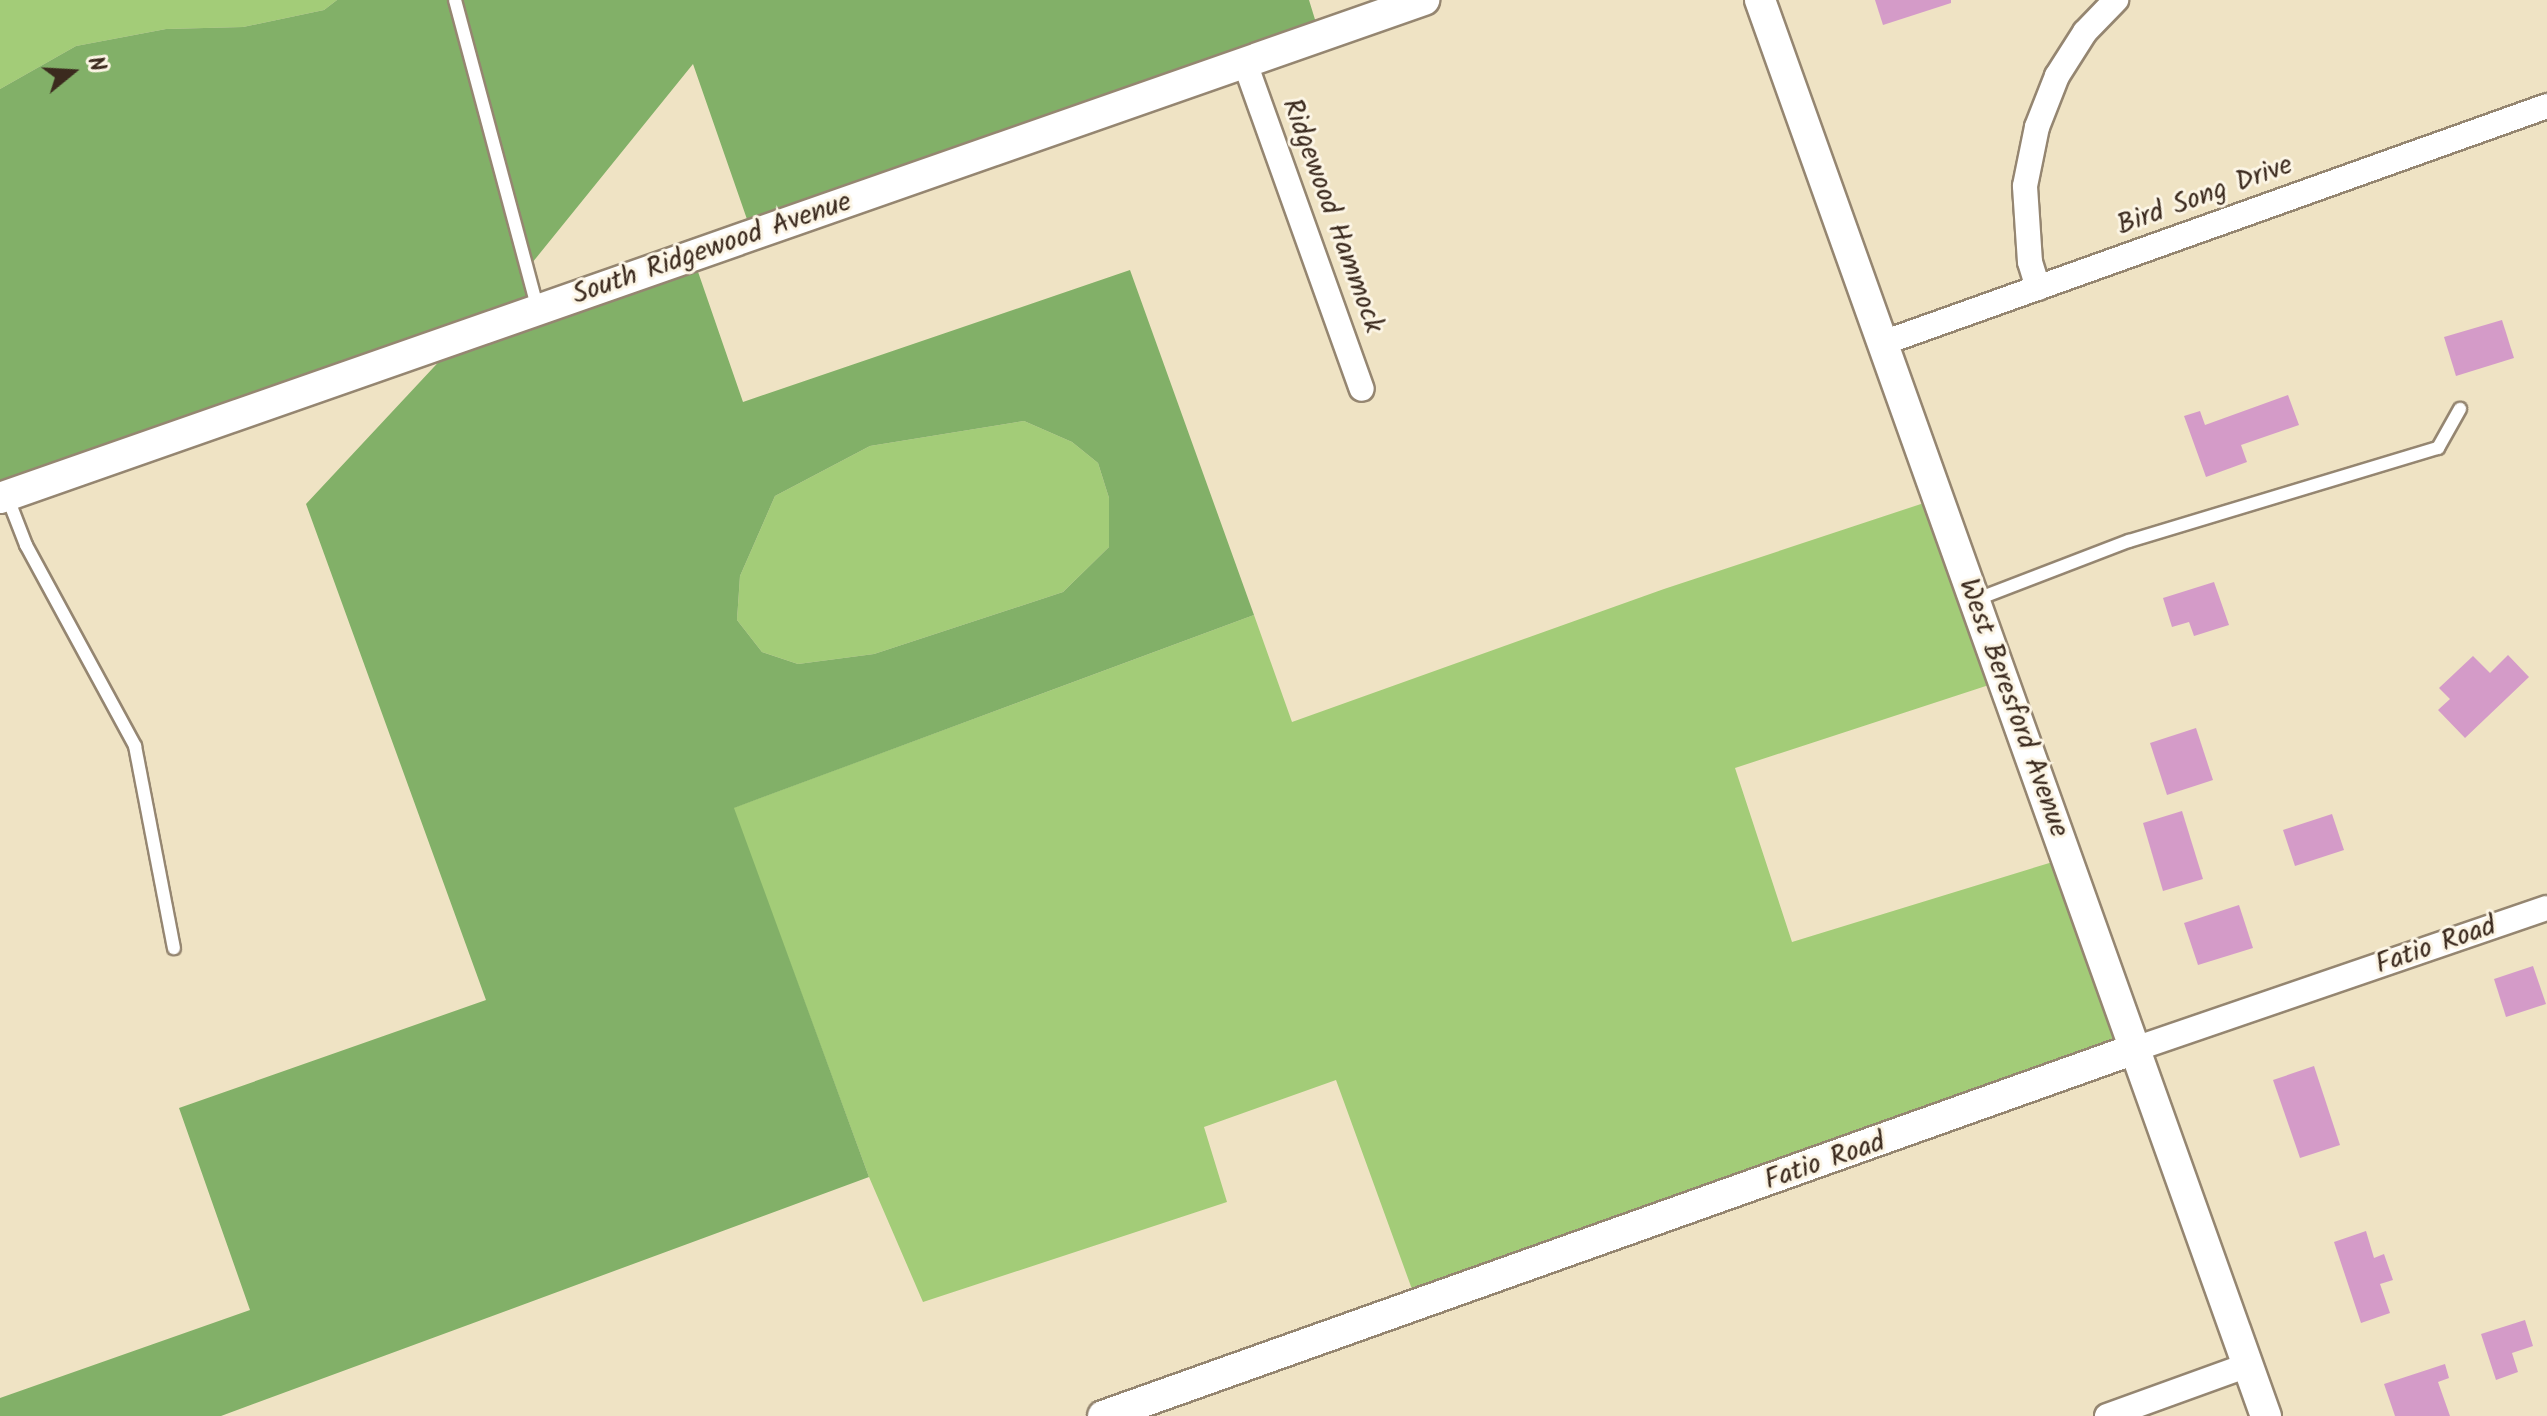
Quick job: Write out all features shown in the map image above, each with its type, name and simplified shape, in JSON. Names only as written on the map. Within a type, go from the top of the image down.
[{"type":"street","name":"South Ridgewood Avenue","points":[[4,497],[1424,0]]},
{"type":"street","name":"West Beresford Avenue","points":[[1760,0],[2266,1416]]},
{"type":"street","points":[[2038,288],[2030,262],[2025,186],[2037,127],[2057,76],[2085,32],[2116,0]]},
{"type":"street","name":"Ridgewood Hammock","points":[[1245,63],[1362,389]]},
{"type":"street","name":"Bird Song Drive","points":[[1883,343],[2547,106]]},
{"type":"street","name":"Fatio Road","points":[[1103,1416],[2135,1049],[2547,908]]},
{"type":"street","points":[[2107,1416],[2248,1365]]},
{"type":"lane","points":[[455,0],[538,310]]},
{"type":"lane","points":[[1975,600],[2129,541],[2438,448],[2460,409]]},
{"type":"lane","points":[[4,497],[26,545],[135,746],[174,948]]},
{"type":"green space","points":[[0,0],[337,0],[324,10],[243,27],[166,29],[76,46],[0,89]]},
{"type":"green space","points":[[337,0],[1309,0],[1317,26],[749,225],[693,64],[532,263],[543,297],[0,487],[0,89],[76,46],[166,29],[243,27],[324,10]]},
{"type":"green space","points":[[696,266],[743,402],[1130,270],[1254,615],[734,808],[869,1177],[221,1416],[0,1416],[0,1398],[250,1310],[179,1108],[486,1000],[306,504],[447,353]],"holes":[[[1024,421],[1072,442],[1098,463],[1109,498],[1109,547],[1063,592],[874,654],[798,664],[762,652],[737,620],[740,576],[775,496],[870,446]]]},
{"type":"green space","points":[[1024,421],[1072,442],[1098,463],[1109,498],[1109,547],[1063,592],[874,654],[798,664],[762,652],[737,620],[740,576],[775,496],[870,446]]},
{"type":"green space","points":[[1927,502],[1992,684],[1735,768],[1792,942],[2056,861],[2117,1038],[1413,1292],[1336,1080],[1204,1127],[1227,1202],[923,1302],[869,1177],[733,808],[1254,615],[1292,722],[1664,589]]},
{"type":"building","points":[[1875,0],[1951,0],[1951,3],[1883,25]]},
{"type":"building","points":[[2502,320],[2514,358],[2456,376],[2444,337]]},
{"type":"building","points":[[2288,395],[2299,425],[2241,445],[2247,462],[2206,477],[2184,416],[2200,411],[2205,425]]},
{"type":"building","points":[[2214,582],[2229,625],[2194,636],[2189,622],[2172,627],[2163,598]]},
{"type":"building","points":[[2508,655],[2529,677],[2465,738],[2438,710],[2450,699],[2439,688],[2473,656],[2490,673]]},
{"type":"building","points":[[2196,728],[2213,780],[2167,795],[2150,743]]},
{"type":"building","points":[[2182,811],[2203,879],[2163,891],[2143,823]]},
{"type":"building","points":[[2332,814],[2344,850],[2295,866],[2283,830]]},
{"type":"building","points":[[2239,905],[2253,948],[2198,965],[2184,923]]},
{"type":"building","points":[[2533,966],[2546,1004],[2506,1017],[2494,979]]},
{"type":"building","points":[[2314,1066],[2340,1145],[2300,1158],[2273,1080]]},
{"type":"building","points":[[2366,1231],[2374,1258],[2384,1254],[2393,1280],[2380,1284],[2390,1313],[2361,1323],[2334,1242]]},
{"type":"building","points":[[2525,1320],[2533,1346],[2512,1353],[2518,1372],[2496,1380],[2481,1334]]},
{"type":"building","points":[[2445,1364],[2449,1378],[2438,1382],[2450,1416],[2395,1416],[2384,1384]]}]
